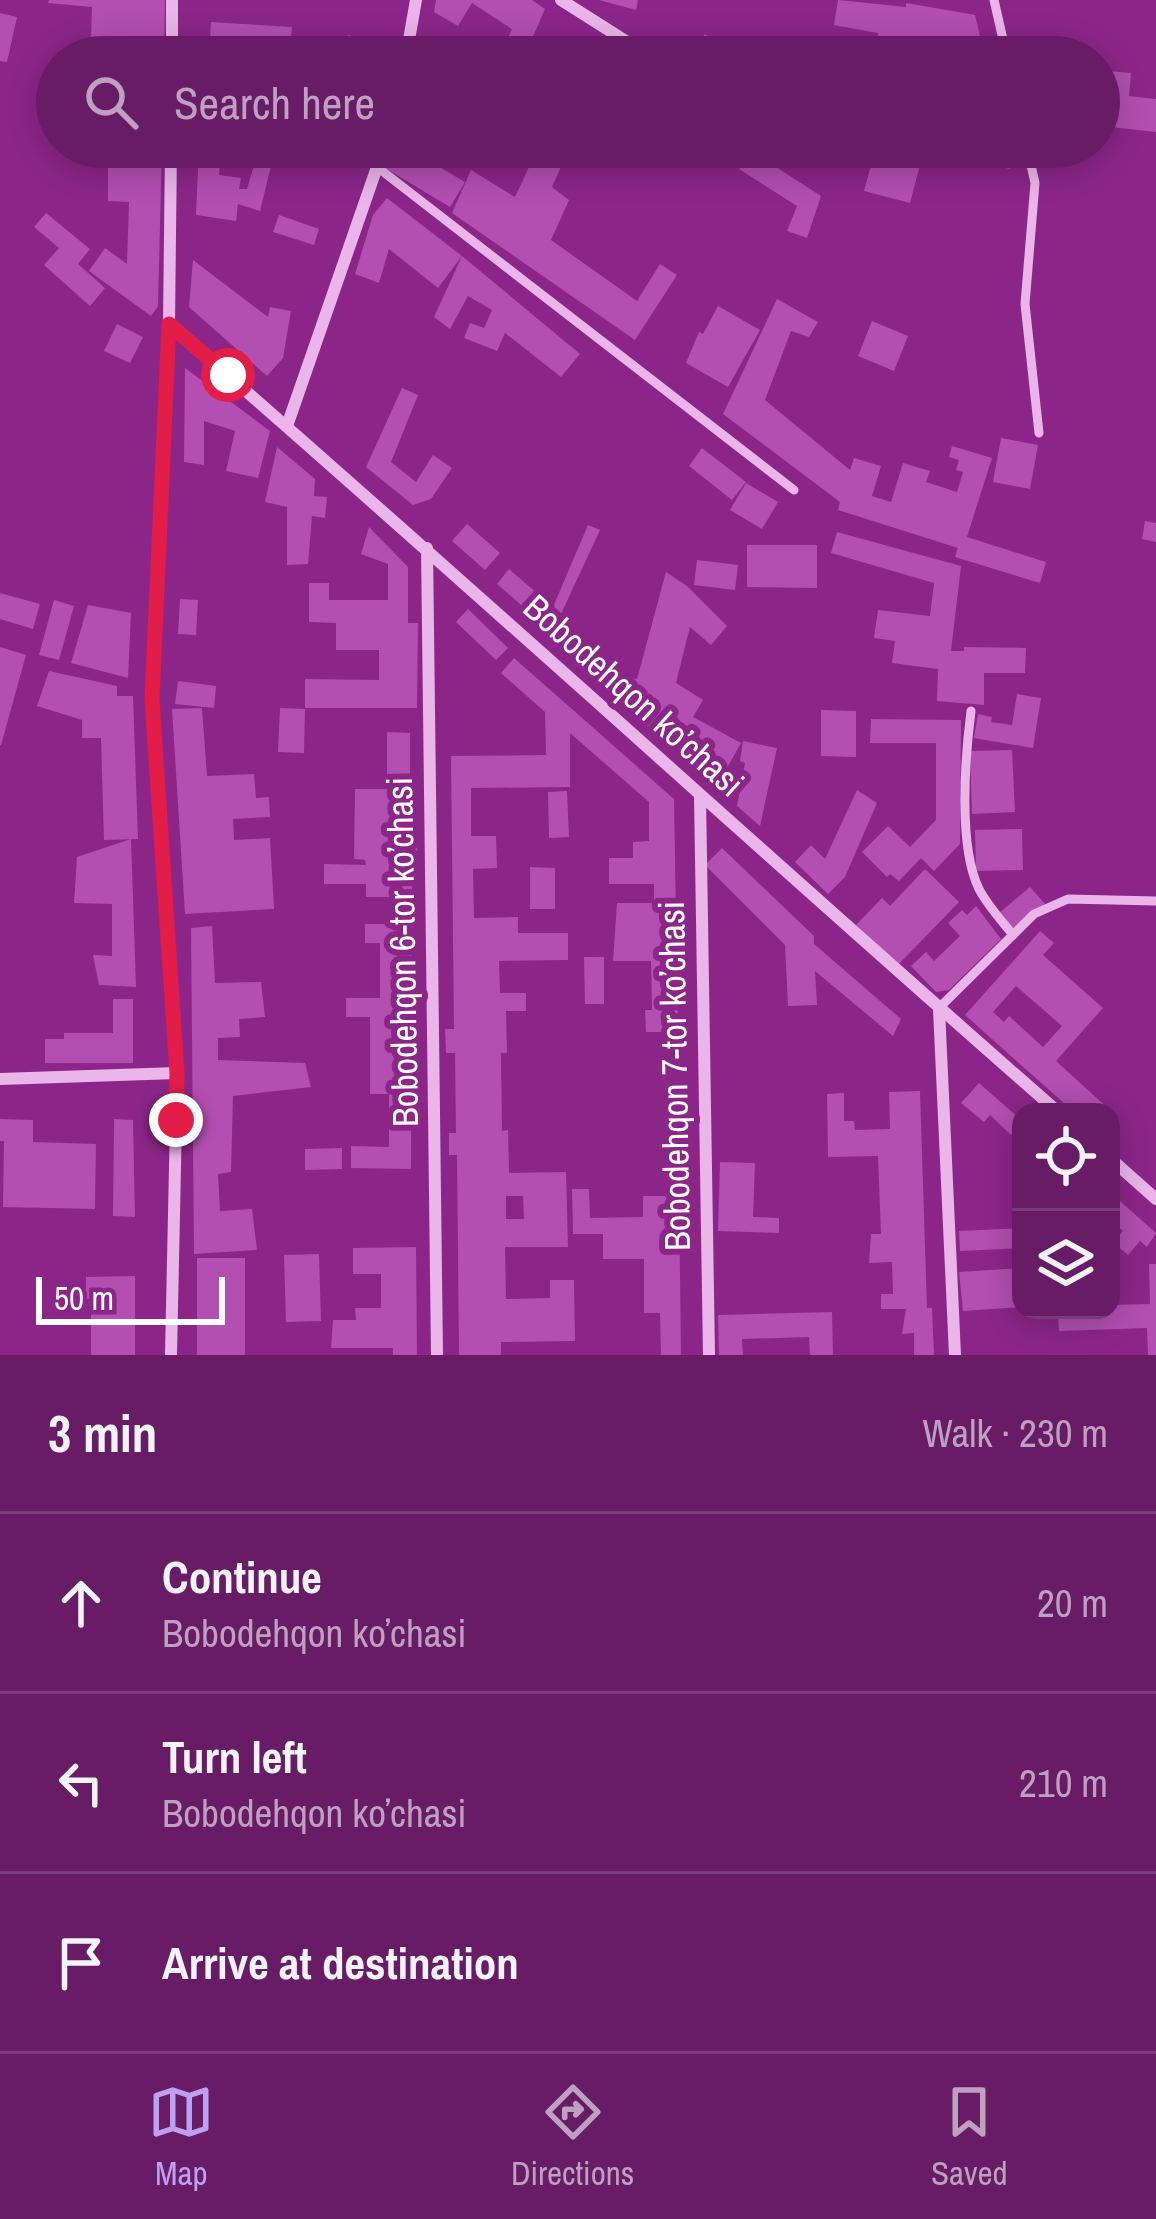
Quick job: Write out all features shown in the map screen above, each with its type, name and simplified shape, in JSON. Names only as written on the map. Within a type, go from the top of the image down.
[{"type":"street","points":[[172,0],[172,36]]},
{"type":"street","points":[[410,36],[416,0]]},
{"type":"street","points":[[561,0],[618,36]]},
{"type":"street","points":[[171,168],[169,324],[152,699],[177,1073],[171,1355]]},
{"type":"street","points":[[286,426],[377,168]]},
{"type":"street","name":"Bobodehqon koʼchasi","points":[[169,324],[1048,1103]]},
{"type":"street","name":"Bobodehqon 6-tor koʼchasi","points":[[427,548],[437,1355]]},
{"type":"street","name":"Bobodehqon 7-tor koʼchasi","points":[[700,796],[710,1355]]},
{"type":"street","points":[[939,1008],[955,1355]]},
{"type":"street","points":[[0,1079],[177,1073]]},
{"type":"street","points":[[1120,1167],[1156,1198]]},
{"type":"lane","points":[[994,0],[1002,36]]},
{"type":"lane","points":[[378,168],[794,490]]},
{"type":"lane","points":[[1032,168],[1035,183],[1025,304],[1039,433]]},
{"type":"lane","points":[[971,711],[966,751],[969,859],[978,887],[1013,935]]},
{"type":"lane","points":[[939,1008],[1034,914],[1068,899],[1156,901]]},
{"type":"building","points":[[165,0],[164,36],[91,36],[92,7],[48,3]]},
{"type":"building","points":[[436,0],[532,0],[545,9],[533,36],[509,36],[512,29],[472,3],[458,26],[434,12]]},
{"type":"building","points":[[599,0],[638,0],[636,10]]},
{"type":"building","points":[[838,0],[906,7],[906,3],[975,15],[980,36],[878,36],[834,25]]},
{"type":"building","points":[[0,13],[17,17],[7,62],[0,61]]},
{"type":"building","points":[[211,22],[292,27],[291,36],[210,36]]},
{"type":"building","points":[[1120,72],[1131,73],[1129,96],[1156,99],[1156,132],[1120,128]]},
{"type":"building","points":[[108,168],[161,168],[158,306],[151,316],[89,271],[105,248],[127,264],[129,202],[108,201]]},
{"type":"building","points":[[198,168],[220,168],[219,175],[241,178],[239,189],[247,189],[253,168],[271,168],[260,211],[238,204],[236,221],[196,215]]},
{"type":"building","points":[[385,168],[441,168],[465,182],[450,207]]},
{"type":"building","points":[[529,168],[561,168],[552,187],[569,200],[551,240],[637,301],[660,264],[677,275],[635,340],[452,213],[471,170],[515,197]]},
{"type":"building","points":[[777,168],[821,196],[807,238],[787,231],[797,206],[739,169]]},
{"type":"building","points":[[870,168],[919,168],[910,203],[864,191]]},
{"type":"building","points":[[387,198],[462,256],[438,288],[389,249],[379,283],[355,274],[373,215]]},
{"type":"building","points":[[46,213],[90,249],[78,264],[105,288],[90,306],[44,265],[59,248],[34,227]]},
{"type":"building","points":[[279,215],[319,229],[314,245],[273,232]]},
{"type":"building","points":[[462,256],[580,354],[561,377],[505,333],[497,351],[464,338],[470,323],[484,328],[492,310],[468,296],[450,329],[434,317]]},
{"type":"building","points":[[193,260],[268,317],[270,307],[291,311],[283,358],[267,376],[189,307]]},
{"type":"building","points":[[777,299],[818,322],[809,337],[791,331],[765,400],[850,470],[854,458],[881,466],[872,496],[891,502],[903,463],[930,471],[926,482],[957,492],[963,472],[956,470],[959,460],[949,457],[952,446],[992,458],[967,537],[1046,562],[1040,583],[955,557],[958,548],[838,510],[840,502],[723,414]]},
{"type":"building","points":[[718,306],[760,330],[728,387],[686,363],[699,332],[703,334]]},
{"type":"building","points":[[872,321],[908,336],[894,371],[858,356]]},
{"type":"building","points":[[117,324],[143,337],[130,363],[104,351]]},
{"type":"building","points":[[185,368],[270,431],[258,478],[226,471],[235,431],[204,421],[204,465],[184,462]]},
{"type":"building","points":[[402,388],[418,395],[391,462],[416,482],[433,455],[452,468],[431,499],[413,505],[366,467]]},
{"type":"building","points":[[1001,438],[1038,445],[1030,489],[993,482]]},
{"type":"building","points":[[277,447],[315,479],[314,496],[327,497],[325,518],[312,516],[308,564],[287,565],[287,507],[265,502]]},
{"type":"building","points":[[702,448],[746,482],[732,500],[689,466]]},
{"type":"building","points":[[746,483],[778,502],[762,529],[730,510]]},
{"type":"building","points":[[1145,521],[1156,523],[1156,542],[1142,539]]},
{"type":"building","points":[[467,524],[500,553],[485,570],[452,541]]},
{"type":"building","points":[[588,525],[600,530],[554,629],[497,584],[509,569],[553,607]]},
{"type":"building","points":[[369,527],[408,567],[408,623],[418,623],[417,708],[305,708],[305,679],[379,680],[379,650],[336,650],[336,623],[309,622],[309,583],[329,583],[329,600],[388,600],[388,564],[361,554]]},
{"type":"building","points":[[837,532],[961,566],[951,651],[1026,648],[1025,673],[984,673],[984,705],[937,701],[938,669],[892,663],[895,641],[874,638],[878,610],[930,616],[934,583],[831,553]]},
{"type":"building","points":[[747,545],[817,545],[817,588],[747,587]]},
{"type":"building","points":[[697,560],[738,565],[735,590],[694,585]]},
{"type":"building","points":[[666,572],[727,626],[711,645],[690,627],[676,683],[703,700],[693,717],[741,743],[723,775],[658,738],[616,694],[620,676],[637,679]]},
{"type":"building","points":[[0,593],[40,604],[33,629],[0,619]]},
{"type":"building","points":[[180,599],[198,600],[196,635],[178,634]]},
{"type":"building","points":[[54,600],[74,606],[59,660],[39,655]]},
{"type":"building","points":[[88,605],[131,613],[128,678],[71,663]]},
{"type":"building","points":[[468,609],[508,648],[496,660],[456,622]]},
{"type":"building","points":[[0,647],[26,655],[1,745],[0,745]]},
{"type":"building","points":[[514,658],[674,799],[678,1032],[646,1032],[645,1010],[652,1010],[651,961],[613,961],[617,903],[654,903],[654,884],[609,884],[609,858],[633,858],[633,842],[649,841],[649,802],[570,733],[570,787],[471,788],[471,836],[496,836],[497,868],[473,869],[474,918],[518,917],[518,933],[568,933],[568,960],[499,961],[500,993],[526,993],[526,1011],[506,1011],[507,1053],[501,1053],[502,1131],[508,1130],[509,1173],[566,1172],[568,1247],[505,1247],[506,1299],[550,1298],[550,1280],[574,1280],[575,1341],[501,1342],[501,1355],[459,1355],[457,1155],[449,1155],[449,1133],[456,1133],[455,1053],[446,1053],[445,1029],[454,1029],[451,756],[546,755],[545,712],[501,673]],"holes":[[[506,1196],[523,1196],[524,1219],[506,1219]]]},
{"type":"building","points":[[49,671],[117,686],[117,696],[133,696],[138,839],[104,840],[101,738],[82,738],[82,720],[37,706]]},
{"type":"building","points":[[178,681],[216,686],[214,708],[175,704]]},
{"type":"building","points":[[1017,694],[1041,698],[1033,748],[974,738],[978,714],[992,717],[991,722],[1012,725]]},
{"type":"building","points":[[202,708],[207,776],[254,774],[256,798],[269,797],[270,817],[233,819],[234,840],[270,838],[274,909],[185,914],[172,709]]},
{"type":"building","points":[[280,708],[305,709],[304,753],[278,752]]},
{"type":"building","points":[[821,710],[856,711],[856,757],[821,756]]},
{"type":"building","points":[[871,719],[961,720],[960,844],[934,871],[921,858],[899,881],[890,874],[887,877],[862,852],[888,826],[910,847],[936,820],[936,743],[870,743]]},
{"type":"building","points":[[387,732],[410,733],[410,789],[418,789],[417,860],[412,860],[411,1169],[351,1168],[351,1146],[389,1147],[389,1094],[370,1094],[370,1017],[346,1017],[346,998],[380,998],[380,943],[365,943],[365,924],[391,924],[391,897],[366,897],[366,884],[324,884],[324,864],[366,865],[365,860],[354,859],[355,789],[387,789]]},
{"type":"building","points":[[743,741],[777,748],[760,826],[737,806],[745,763],[740,761]]},
{"type":"building","points":[[1012,750],[1015,812],[972,814],[970,751]]},
{"type":"building","points":[[857,790],[877,803],[845,877],[828,894],[795,862],[811,845],[825,859]]},
{"type":"building","points":[[567,791],[569,837],[549,838],[548,792]]},
{"type":"building","points":[[1022,829],[1023,870],[976,871],[975,830]]},
{"type":"building","points":[[131,839],[136,987],[99,985],[93,955],[112,956],[112,904],[74,903],[77,857]]},
{"type":"building","points":[[722,848],[814,936],[814,944],[901,1019],[893,1036],[815,971],[817,1005],[788,1006],[785,945],[705,865]]},
{"type":"building","points":[[530,867],[555,868],[555,909],[530,909]]},
{"type":"building","points":[[925,869],[959,902],[898,965],[856,925],[882,898],[890,906]]},
{"type":"building","points":[[1030,887],[1045,904],[1014,930],[999,913]]},
{"type":"building","points":[[976,906],[1001,939],[949,990],[936,992],[911,966],[926,952],[934,961],[960,936],[948,923],[962,910],[967,915]]},
{"type":"building","points":[[212,926],[215,983],[261,982],[265,1017],[239,1019],[240,1037],[218,1038],[218,1060],[305,1063],[311,1087],[233,1096],[231,1172],[218,1174],[220,1211],[252,1209],[257,1250],[194,1254],[191,928]]},
{"type":"building","points":[[1040,931],[1054,943],[1043,955],[1103,1008],[1056,1061],[1102,1103],[1064,1103],[965,1015]],"holes":[[[1016,986],[1062,1026],[1043,1047],[1009,1016],[1004,1022],[993,1012]]]},
{"type":"building","points":[[584,957],[604,957],[604,1004],[585,1004]]},
{"type":"building","points":[[113,999],[133,999],[133,1063],[45,1063],[45,1039],[64,1039],[64,1033],[113,1033]]},
{"type":"building","points":[[979,1083],[1012,1112],[1012,1134],[990,1115],[984,1122],[961,1103]]},
{"type":"building","points":[[920,1091],[927,1308],[932,1308],[934,1355],[914,1355],[914,1333],[902,1334],[906,1309],[881,1309],[881,1294],[893,1294],[892,1262],[869,1263],[871,1234],[881,1234],[878,1156],[828,1157],[827,1094],[844,1093],[844,1121],[854,1121],[855,1130],[890,1129],[889,1092]]},
{"type":"building","points":[[0,1119],[33,1120],[33,1142],[96,1144],[95,1209],[3,1207]]},
{"type":"building","points":[[114,1119],[133,1120],[135,1217],[113,1216]]},
{"type":"building","points":[[342,1148],[342,1169],[305,1170],[305,1149]]},
{"type":"building","points":[[720,1162],[755,1163],[753,1217],[779,1218],[779,1233],[718,1231]]},
{"type":"building","points":[[572,1189],[589,1189],[590,1218],[643,1217],[643,1196],[679,1196],[681,1355],[661,1355],[660,1313],[644,1313],[644,1259],[603,1259],[603,1234],[573,1234]]},
{"type":"building","points":[[1120,1201],[1156,1233],[1147,1247],[1140,1241],[1128,1255],[1120,1248]]},
{"type":"building","points":[[1012,1228],[1012,1248],[960,1251],[959,1231]]},
{"type":"building","points":[[416,1247],[417,1355],[393,1355],[393,1348],[331,1348],[333,1320],[356,1320],[355,1308],[381,1308],[381,1274],[353,1274],[353,1248]]},
{"type":"building","points":[[319,1254],[321,1321],[286,1322],[284,1255]]},
{"type":"building","points":[[197,1258],[245,1258],[245,1355],[197,1355]]},
{"type":"building","points":[[1149,1264],[1156,1264],[1156,1355],[1148,1355],[1147,1328],[1059,1331],[1058,1319],[1120,1319],[1120,1305],[1150,1304]]},
{"type":"building","points":[[1012,1269],[1012,1308],[963,1311],[959,1272]]},
{"type":"building","points":[[135,1276],[135,1355],[91,1355],[86,1277]]},
{"type":"building","points":[[832,1312],[833,1355],[810,1355],[809,1337],[742,1339],[743,1355],[719,1355],[718,1315]]},
{"type":"route","points":[[176,1120],[177,1073],[152,699],[169,324],[228,375]]}]
